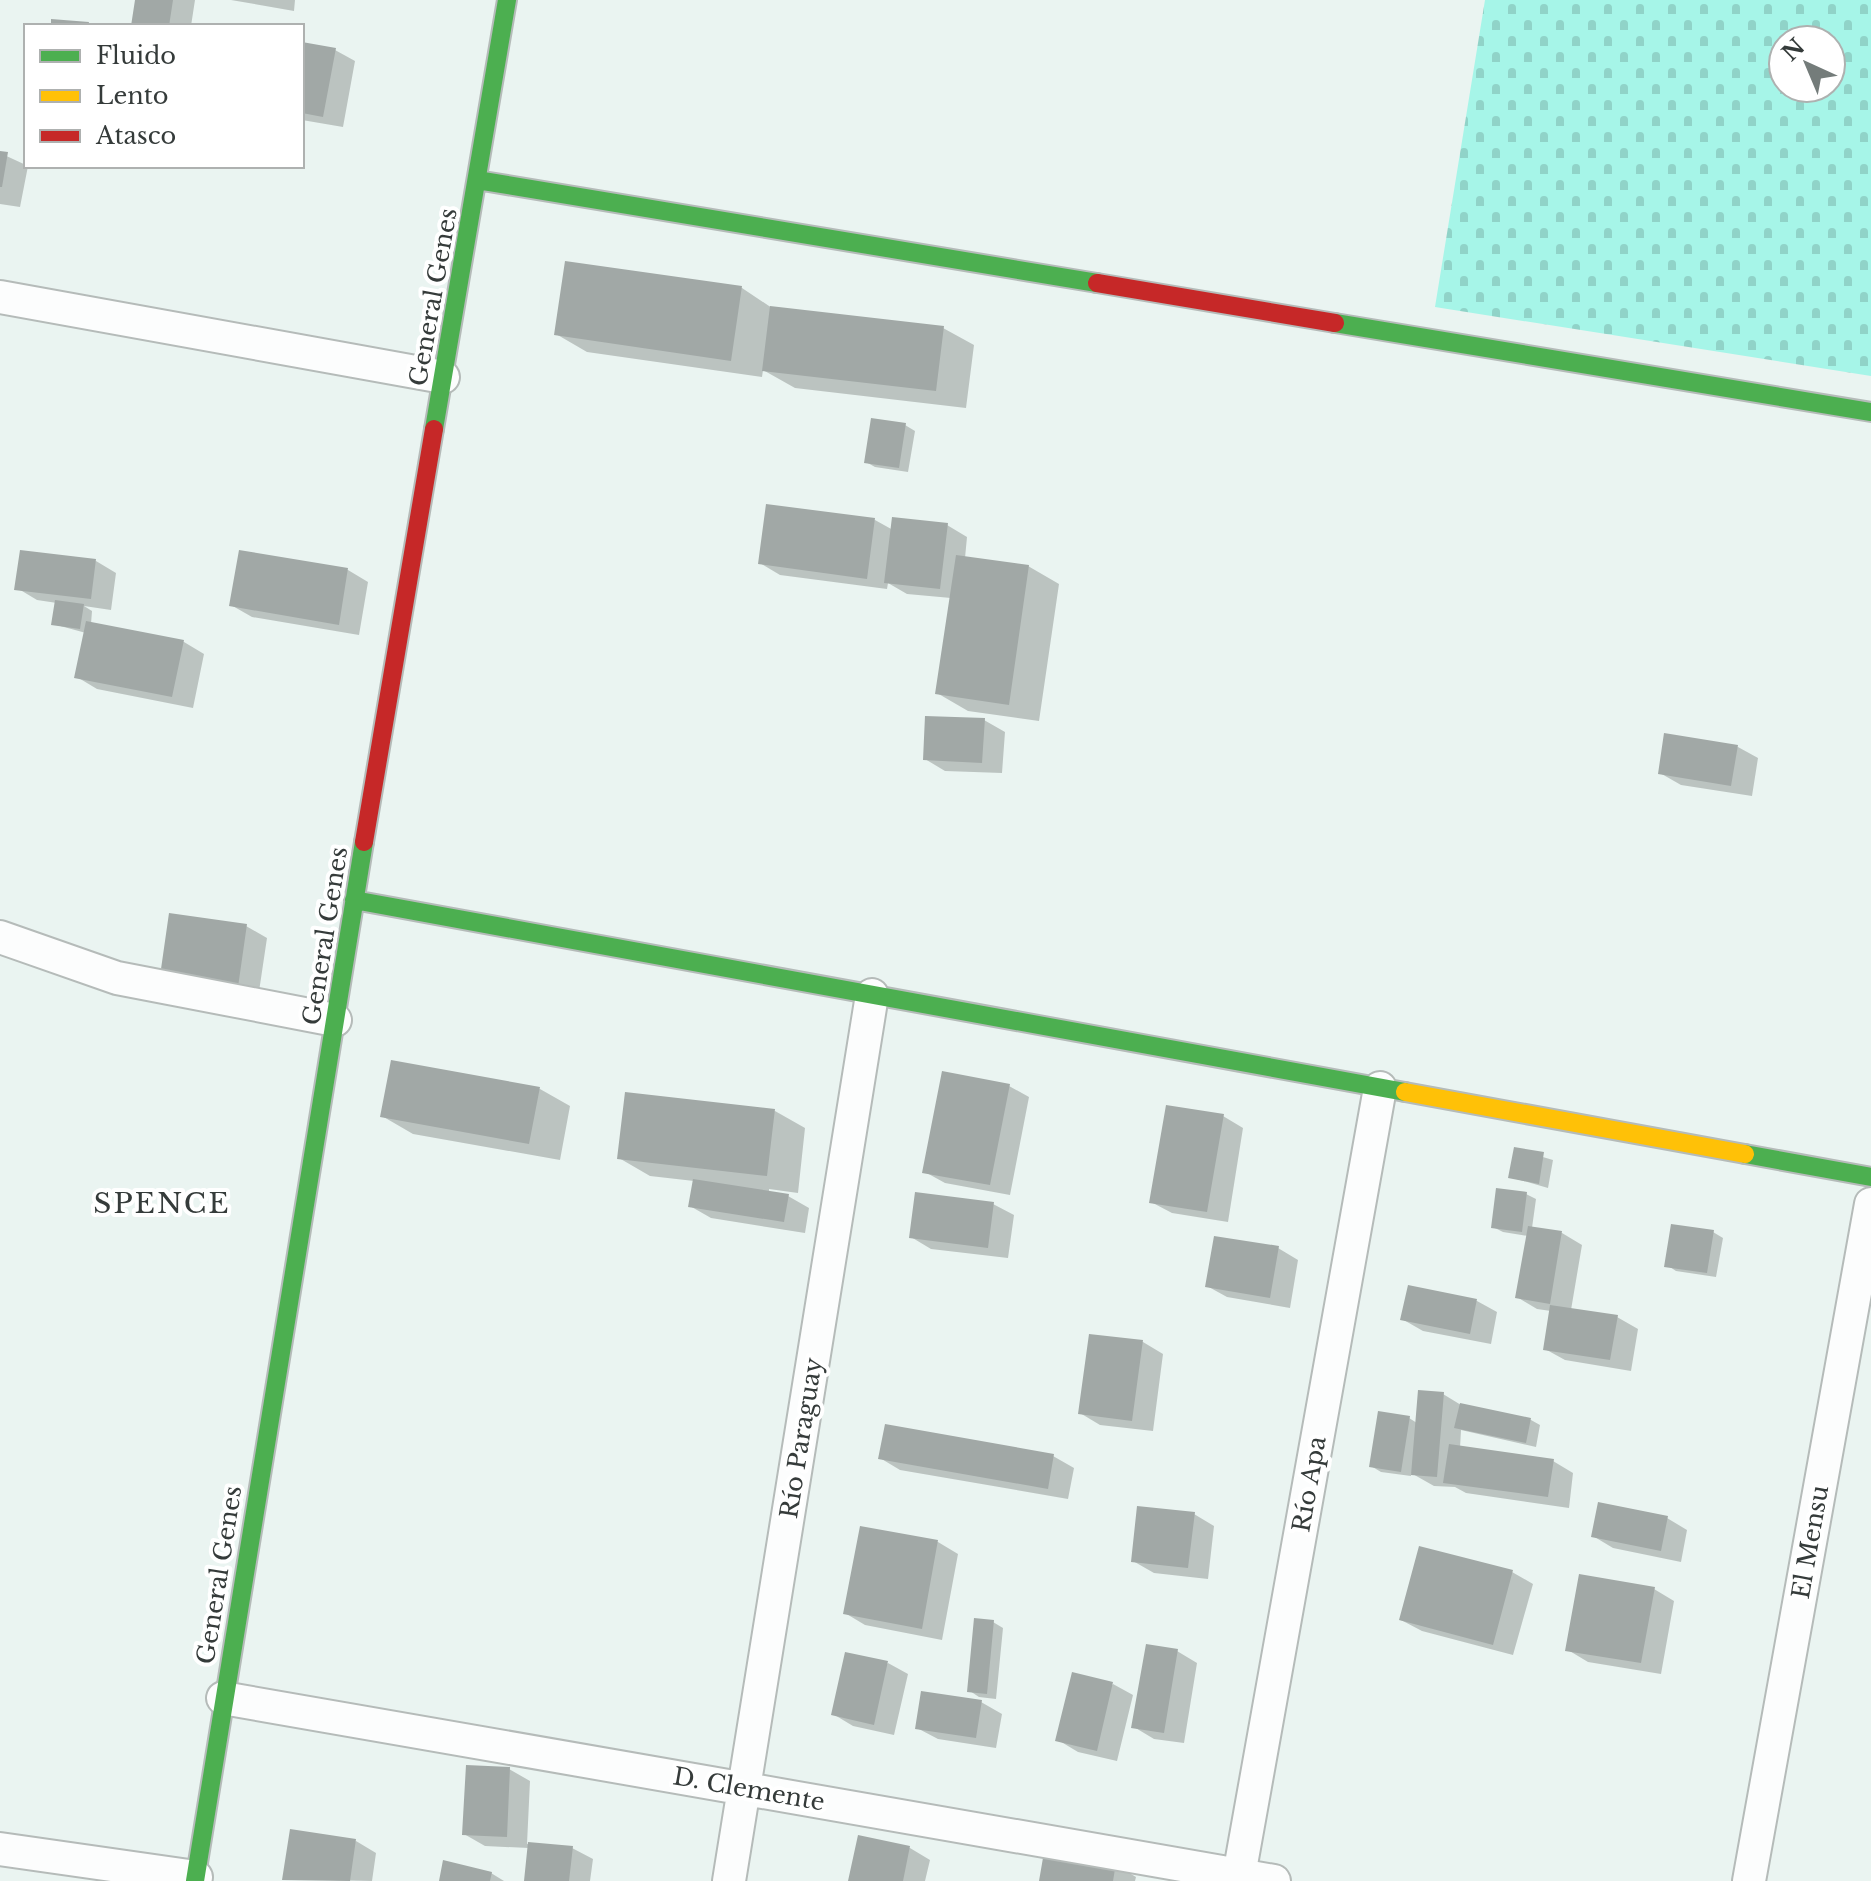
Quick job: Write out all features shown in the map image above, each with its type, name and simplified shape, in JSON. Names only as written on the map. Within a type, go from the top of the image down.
[{"type":"street","name":"General Genes","points":[[196,1879],[354,900],[507,0]]},
{"type":"street","points":[[477,180],[1871,412]]},
{"type":"street","points":[[0,297],[443,377]]},
{"type":"street","points":[[354,900],[1871,1177]]},
{"type":"street","points":[[0,937],[117,978],[335,1020]]},
{"type":"street","name":"Río Paraguay","points":[[729,1881],[872,995]]},
{"type":"street","name":"Río Apa","points":[[1238,1878],[1380,1088]]},
{"type":"street","name":"El Mensu","points":[[1749,1881],[1871,1204]]},
{"type":"street","name":"D. Clemente","points":[[223,1698],[746,1788],[1238,1878],[1274,1881]]},
{"type":"street","points":[[0,1849],[196,1879]]},
{"type":"green space","points":[[1485,0],[1871,0],[1871,376],[1435,307]]},
{"type":"building","points":[[135,0],[173,0],[169,24],[131,24]]},
{"type":"building","points":[[51,19],[89,22],[88,24],[51,24]]},
{"type":"building","points":[[304,42],[336,48],[323,117],[304,113]]},
{"type":"building","points":[[0,151],[8,152],[2,187],[0,187]]},
{"type":"building","points":[[565,261],[742,286],[731,361],[554,335]]},
{"type":"building","points":[[770,306],[944,326],[936,391],[762,371]]},
{"type":"building","points":[[871,418],[906,423],[899,468],[864,463]]},
{"type":"building","points":[[766,504],[875,518],[867,579],[758,564]]},
{"type":"building","points":[[892,517],[948,523],[940,589],[884,583]]},
{"type":"building","points":[[20,550],[96,559],[91,599],[14,590]]},
{"type":"building","points":[[239,550],[348,568],[339,625],[229,606]]},
{"type":"building","points":[[956,555],[1029,565],[1009,705],[935,694]]},
{"type":"building","points":[[55,600],[84,604],[80,629],[51,625]]},
{"type":"building","points":[[86,621],[184,640],[172,697],[74,678]]},
{"type":"building","points":[[925,716],[985,718],[982,763],[923,760]]},
{"type":"building","points":[[1664,733],[1738,745],[1731,786],[1658,774]]},
{"type":"building","points":[[169,913],[247,924],[237,994],[159,983]]},
{"type":"building","points":[[391,1060],[540,1087],[529,1144],[380,1117]]},
{"type":"building","points":[[942,1071],[1010,1084],[990,1185],[922,1173]]},
{"type":"building","points":[[625,1092],[775,1109],[767,1176],[617,1159]]},
{"type":"building","points":[[1166,1105],[1224,1114],[1207,1212],[1149,1203]]},
{"type":"building","points":[[1514,1147],[1544,1152],[1539,1184],[1508,1178]]},
{"type":"building","points":[[693,1179],[789,1194],[784,1222],[688,1207]]},
{"type":"building","points":[[1496,1188],[1527,1192],[1522,1232],[1491,1228]]},
{"type":"building","points":[[915,1192],[994,1202],[988,1248],[909,1238]]},
{"type":"building","points":[[1671,1224],[1714,1230],[1707,1273],[1664,1267]]},
{"type":"building","points":[[1528,1226],[1562,1231],[1550,1304],[1515,1298]]},
{"type":"building","points":[[1214,1236],[1279,1246],[1270,1298],[1205,1287]]},
{"type":"building","points":[[1408,1285],[1477,1299],[1470,1334],[1400,1320]]},
{"type":"building","points":[[1550,1305],[1618,1315],[1610,1360],[1543,1350]]},
{"type":"building","points":[[1089,1334],[1143,1340],[1132,1421],[1078,1414]]},
{"type":"building","points":[[1418,1390],[1444,1392],[1437,1477],[1411,1475]]},
{"type":"building","points":[[1460,1403],[1531,1418],[1526,1443],[1454,1428]]},
{"type":"building","points":[[1378,1411],[1410,1416],[1401,1472],[1369,1467]]},
{"type":"building","points":[[885,1424],[1054,1454],[1048,1489],[878,1459]]},
{"type":"building","points":[[1449,1444],[1554,1459],[1548,1497],[1443,1483]]},
{"type":"building","points":[[1598,1502],[1668,1516],[1661,1551],[1591,1537]]},
{"type":"building","points":[[1137,1506],[1195,1512],[1188,1568],[1131,1562]]},
{"type":"building","points":[[860,1526],[938,1540],[922,1629],[843,1614]]},
{"type":"building","points":[[1419,1546],[1513,1570],[1493,1645],[1399,1620]]},
{"type":"building","points":[[1579,1574],[1655,1587],[1641,1663],[1565,1651]]},
{"type":"building","points":[[974,1618],[994,1620],[987,1694],[967,1692]]},
{"type":"building","points":[[1146,1644],[1178,1649],[1164,1733],[1131,1728]]},
{"type":"building","points":[[845,1652],[888,1661],[874,1725],[831,1715]]},
{"type":"building","points":[[1072,1672],[1113,1682],[1097,1751],[1055,1741]]},
{"type":"building","points":[[921,1691],[982,1700],[976,1738],[915,1729]]},
{"type":"building","points":[[466,1765],[510,1767],[507,1837],[462,1835]]},
{"type":"building","points":[[290,1829],[356,1839],[350,1881],[282,1880]]},
{"type":"building","points":[[858,1835],[910,1846],[903,1881],[848,1881]]},
{"type":"building","points":[[528,1842],[573,1846],[569,1881],[524,1881]]},
{"type":"building","points":[[1044,1852],[1116,1863],[1113,1881],[1039,1881]]},
{"type":"building","points":[[443,1860],[492,1872],[490,1881],[439,1881]]},
{"type":"traffic: fast","points":[[434,429],[507,0]]},
{"type":"traffic: fast","points":[[477,180],[1097,283]]},
{"type":"traffic: fast","points":[[1335,323],[1871,412]]},
{"type":"traffic: fast","points":[[195,1881],[364,842]]},
{"type":"traffic: fast","points":[[354,900],[1405,1092]]},
{"type":"traffic: fast","points":[[1745,1154],[1871,1177]]},
{"type":"traffic: slow","points":[[1405,1092],[1745,1154]]},
{"type":"traffic: jam","points":[[1097,283],[1335,323]]},
{"type":"traffic: jam","points":[[364,842],[434,429]]},
{"type":"district","name":"SPENCE","points":[[162,1203]]}]
